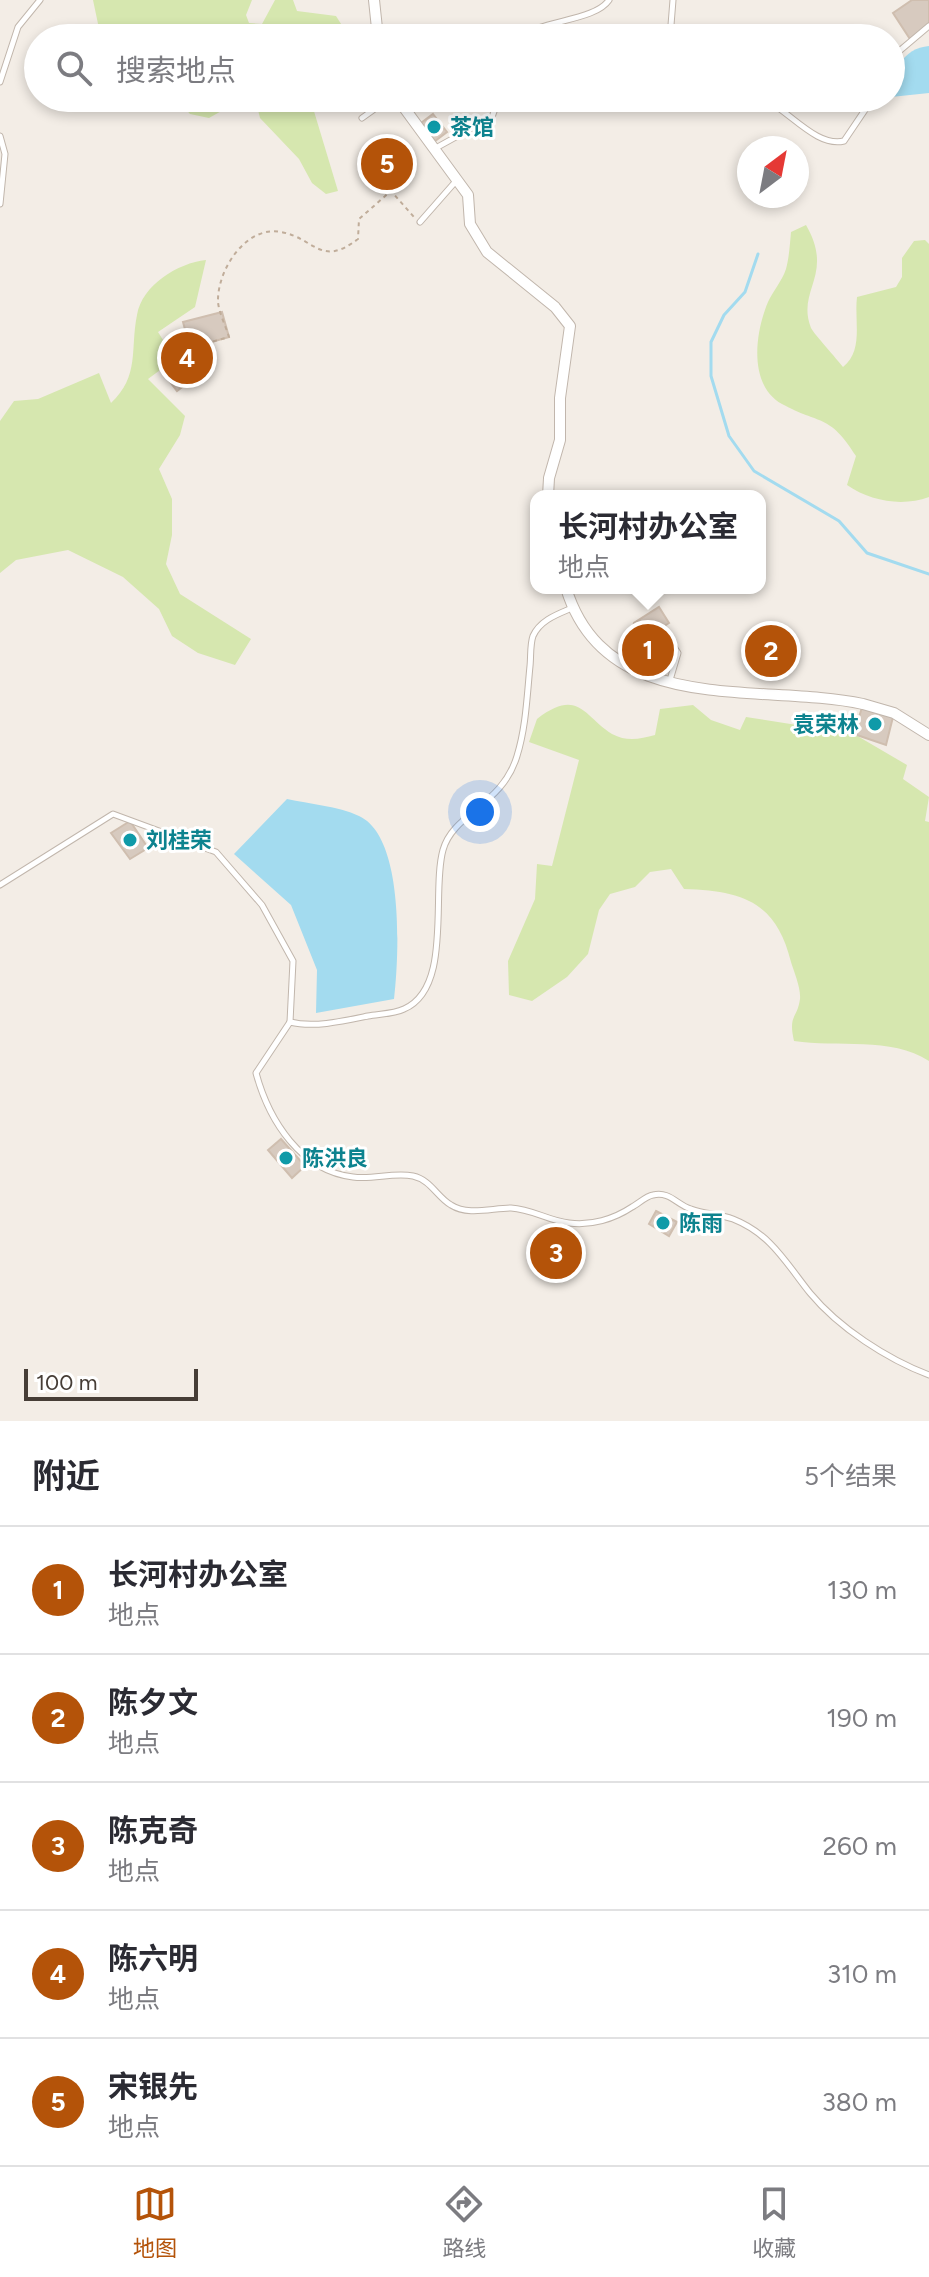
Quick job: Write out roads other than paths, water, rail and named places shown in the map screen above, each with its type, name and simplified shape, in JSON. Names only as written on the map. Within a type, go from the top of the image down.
[{"type":"street","points":[[374,0],[377,24]]},
{"type":"street","points":[[407,112],[468,195],[470,224],[487,252],[555,307],[570,326],[560,398],[560,440],[548,490]]},
{"type":"street","points":[[568,594],[572,608],[600,646],[632,671],[669,685],[856,702],[894,713],[929,735]]},
{"type":"lane","points":[[0,82],[18,27],[40,0]]},
{"type":"lane","points":[[547,24],[596,10],[609,0]]},
{"type":"lane","points":[[671,24],[673,0]]},
{"type":"lane","points":[[905,43],[929,26]]},
{"type":"lane","points":[[362,118],[370,112]]},
{"type":"lane","points":[[434,149],[492,117],[494,112]]},
{"type":"lane","points":[[787,112],[821,139],[833,144],[844,141],[864,112]]},
{"type":"lane","points":[[0,136],[5,154],[0,204]]},
{"type":"lane","points":[[420,222],[436,200],[457,180]]},
{"type":"lane","points":[[290,1022],[301,1025],[342,1021],[404,1010],[416,1001],[436,962],[438,879],[444,847],[458,825],[507,784],[524,723],[533,636],[550,618],[572,608]]},
{"type":"lane","points":[[661,628],[678,653],[669,685]]},
{"type":"lane","points":[[0,885],[113,814],[216,852],[262,905],[293,961],[290,1022],[256,1073],[280,1127],[305,1159],[326,1172],[356,1178],[416,1177],[433,1186],[450,1205],[465,1210],[523,1210],[569,1224],[610,1220],[652,1195],[669,1195],[688,1209],[731,1218],[753,1228],[783,1255],[810,1293],[831,1313],[879,1350],[929,1375]]},
{"type":"water","points":[[929,46],[929,93],[905,96],[905,57]]},
{"type":"water","points":[[287,799],[359,816],[374,828],[385,847],[396,899],[394,999],[316,1013],[317,970],[291,905],[234,854]]},
{"type":"waterway","points":[[758,254],[745,292],[724,315],[711,342],[711,376],[729,436],[754,471],[839,521],[867,553],[929,574]]},
{"type":"place","name":"茶馆","points":[[434,127]]},
{"type":"place","name":"宋银先","points":[[387,164]]},
{"type":"place","name":"陈六明","points":[[187,358]]},
{"type":"place","name":"长河村办公室","points":[[648,650]]},
{"type":"place","name":"陈夕文","points":[[771,651]]},
{"type":"place","name":"袁荣林","points":[[875,724]]},
{"type":"place","name":"刘桂荣","points":[[130,840]]},
{"type":"place","name":"陈洪良","points":[[286,1158]]},
{"type":"place","name":"陈雨","points":[[663,1223]]},
{"type":"place","name":"陈克奇","points":[[556,1253]]}]
